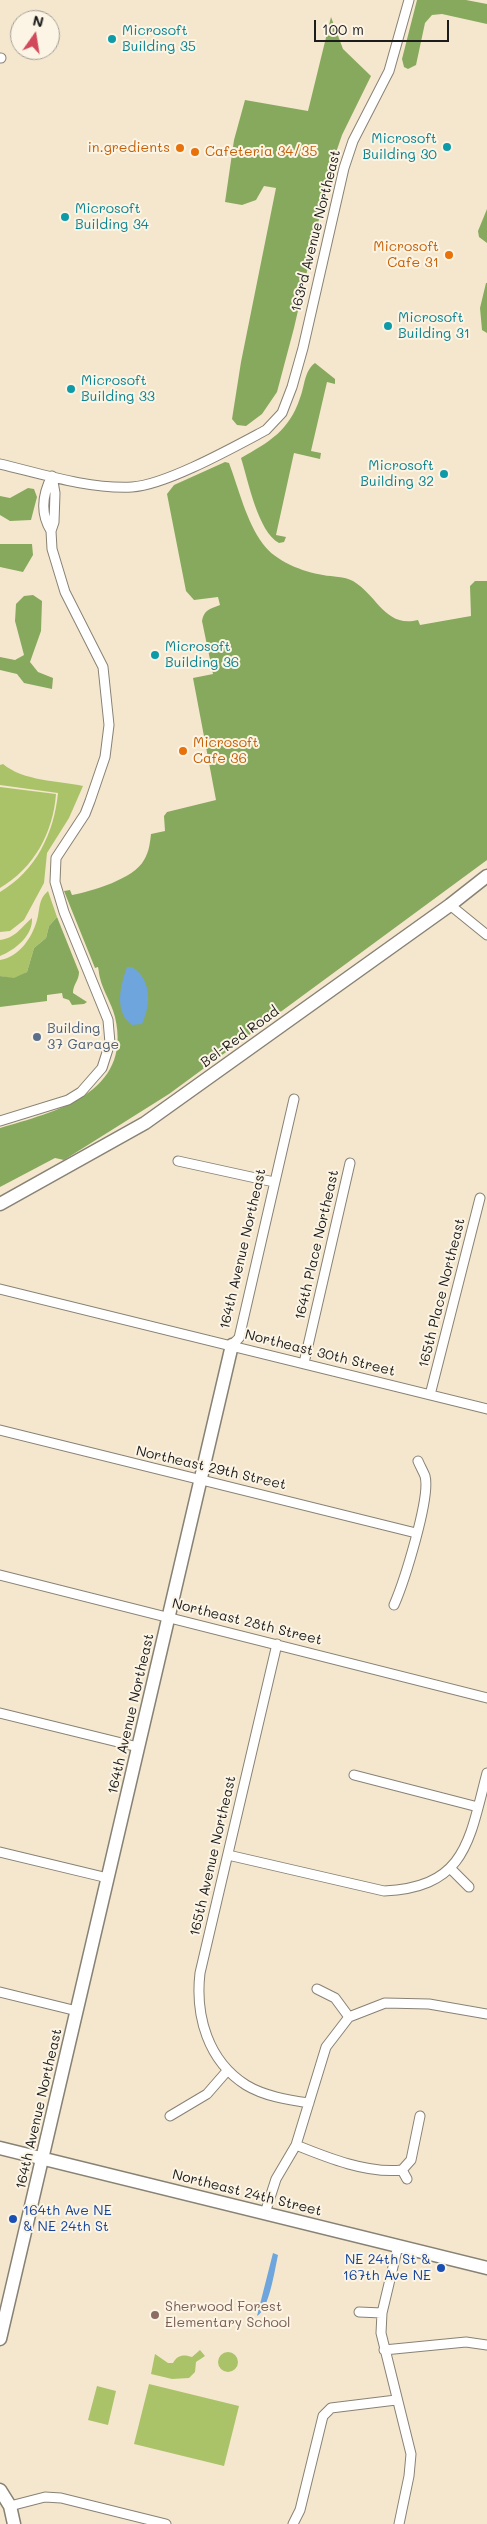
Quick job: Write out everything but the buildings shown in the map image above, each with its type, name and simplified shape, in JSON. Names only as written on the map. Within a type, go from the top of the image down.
[{"type":"main road","name":"Bel-Red Road","points":[[0,1204],[145,1123],[450,905],[487,876]]},
{"type":"main road","name":"164th Avenue Northeast","points":[[0,2339],[232,1345]]},
{"type":"main road","name":"Northeast 24th Street","points":[[0,2148],[487,2268]]},
{"type":"main road","points":[[0,2490],[10,2506],[14,2524]]},
{"type":"street","name":"163rd Avenue Northeast","points":[[0,464],[104,486],[134,487],[162,479],[230,449],[266,430],[282,413],[303,348],[344,168],[353,140],[389,70],[409,0]]},
{"type":"street","points":[[0,1120],[68,1100],[87,1087],[102,1068],[108,1051],[110,1027],[64,912],[55,882],[55,862],[60,849],[88,808],[104,756],[109,725],[103,667],[58,574],[51,531],[54,520],[52,476]]},
{"type":"street","points":[[450,905],[487,935]]},
{"type":"street","name":"164th Avenue Northeast","points":[[232,1345],[239,1338],[294,1099]]},
{"type":"street","points":[[178,1161],[274,1182]]},
{"type":"street","name":"164th Place Northeast","points":[[304,1363],[350,1163]]},
{"type":"street","name":"165th Place Northeast","points":[[430,1395],[480,1198]]},
{"type":"street","name":"Northeast 30th Street","points":[[0,1289],[487,1409]]},
{"type":"street","name":"Northeast 29th Street","points":[[0,1430],[416,1532]]},
{"type":"street","points":[[394,1605],[407,1574],[425,1494],[425,1476],[418,1461]]},
{"type":"street","name":"Northeast 28th Street","points":[[0,1575],[170,1616],[487,1698]]},
{"type":"street","name":"165th Avenue Northeast","points":[[227,2071],[206,2034],[199,2011],[197,1996],[200,1974],[278,1644]]},
{"type":"street","points":[[0,1713],[138,1747]]},
{"type":"street","points":[[228,1855],[384,1891],[405,1890],[424,1885],[451,1869],[464,1851],[487,1773]]},
{"type":"street","points":[[354,1775],[478,1807]]},
{"type":"street","points":[[0,1852],[108,1878]]},
{"type":"street","points":[[451,1869],[469,1887]]},
{"type":"street","points":[[317,1989],[334,1998],[349,2017]]},
{"type":"street","points":[[0,1992],[77,2010]]},
{"type":"street","points":[[265,2213],[279,2173],[296,2145],[326,2047],[349,2017],[385,2003],[429,2004],[487,2014]]},
{"type":"street","points":[[170,2116],[207,2094],[227,2071],[248,2086],[263,2092],[309,2103]]},
{"type":"street","points":[[296,2145],[327,2158],[388,2172],[402,2170],[411,2160],[420,2116]]},
{"type":"street","points":[[402,2170],[408,2179]]},
{"type":"street","points":[[398,2246],[382,2313],[381,2333],[396,2400],[411,2454],[409,2476],[399,2524]]},
{"type":"street","points":[[359,2312],[382,2313]]},
{"type":"street","points":[[384,2350],[466,2342],[487,2345]]},
{"type":"street","points":[[293,2524],[300,2510],[323,2416],[331,2408],[396,2400]]},
{"type":"street","points":[[10,2506],[45,2497],[61,2498],[166,2524]]},
{"type":"green space","points":[[417,0],[466,0],[487,4],[487,24],[442,14],[432,15],[425,23],[416,65],[408,69],[404,67],[402,59]]},
{"type":"green space","points":[[331,17],[343,49],[371,76],[342,135],[331,167],[294,328],[277,392],[262,414],[246,426],[237,425],[232,419],[241,362],[276,188],[264,186],[256,200],[242,205],[225,202],[234,140],[245,100],[308,111]]},
{"type":"green space","points":[[487,209],[487,243],[479,237],[478,231]]},
{"type":"green space","points":[[486,283],[487,333],[482,330],[480,308]]},
{"type":"green space","points":[[315,363],[335,379],[335,384],[327,382],[311,451],[321,453],[320,459],[294,453],[276,535],[286,537],[284,542],[279,543],[265,528],[260,517],[241,458],[269,441],[284,427],[290,419],[302,393],[307,374]]},
{"type":"green space","points":[[225,462],[229,463],[252,525],[268,550],[290,565],[298,568],[315,574],[350,579],[362,587],[382,609],[397,619],[407,621],[418,620],[420,625],[471,616],[470,586],[475,581],[487,581],[487,860],[169,1094],[64,1160],[55,1158],[0,1187],[0,1128],[43,1115],[85,1095],[101,1082],[112,1065],[117,1043],[115,1017],[112,1007],[101,983],[98,967],[95,968],[64,891],[70,890],[72,895],[90,891],[112,883],[131,873],[139,867],[146,857],[151,834],[165,831],[164,816],[167,812],[216,800],[193,678],[213,674],[202,621],[204,614],[208,610],[220,605],[218,597],[194,600],[186,591],[167,494],[174,485]]},
{"type":"green space","points":[[28,488],[34,489],[37,497],[31,520],[10,521],[0,515],[0,496],[10,498]]},
{"type":"green space","points":[[0,544],[32,544],[33,555],[23,572],[0,567]]},
{"type":"green space","points":[[33,595],[42,601],[41,631],[30,662],[38,672],[53,678],[52,689],[24,683],[17,674],[0,670],[0,657],[15,660],[24,655],[15,621],[16,604],[24,596]]},
{"type":"green space","points":[[3,764],[11,770],[31,777],[83,786],[69,818],[47,853],[44,883],[24,920],[10,931],[0,932],[0,892],[24,873],[41,850],[52,822],[58,793],[0,785],[0,765]]},
{"type":"green space","points":[[0,787],[56,794],[51,822],[40,848],[23,870],[0,888]]},
{"type":"green space","points":[[48,891],[57,917],[49,926],[46,938],[34,948],[27,972],[15,979],[0,976],[0,960],[13,955],[24,946],[37,920],[41,901]]},
{"type":"green space","points":[[57,917],[79,972],[73,993],[87,1002],[72,1005],[69,1000],[63,998],[62,993],[47,995],[47,1001],[0,1007],[0,976],[14,978],[27,972],[34,948],[46,938],[49,926]]},
{"type":"green space","points":[[32,918],[30,931],[22,941],[0,956],[0,940],[14,935]]},
{"type":"green space","points":[[200,2350],[205,2356],[196,2362],[195,2372],[189,2378],[172,2379],[151,2374],[155,2354],[168,2363],[173,2363],[184,2355],[192,2357]]},
{"type":"green space","points":[[228,2352],[235,2355],[238,2362],[235,2369],[228,2372],[221,2369],[218,2362],[221,2355]]},
{"type":"green space","points":[[149,2384],[239,2406],[224,2466],[134,2444]]},
{"type":"green space","points":[[97,2386],[116,2391],[108,2425],[88,2420]]},
{"type":"water","points":[[127,967],[132,967],[139,972],[146,985],[148,1001],[142,1024],[132,1025],[126,1020],[121,1006],[122,982]]},
{"type":"water","points":[[273,2253],[278,2255],[271,2288],[265,2306],[257,2316]]},
{"type":"place","name":"Microsoft Building 35","points":[[112,39]]},
{"type":"place","name":"Microsoft Building 30","points":[[447,147]]},
{"type":"place","name":"in.gredients","points":[[180,148]]},
{"type":"place","name":"Cafeteria 34/35","points":[[195,152]]},
{"type":"place","name":"Microsoft Building 34","points":[[65,217]]},
{"type":"place","name":"Microsoft Cafe 31","points":[[449,255]]},
{"type":"place","name":"Microsoft Building 31","points":[[388,326]]},
{"type":"place","name":"Microsoft Building 33","points":[[71,389]]},
{"type":"place","name":"Microsoft Building 32","points":[[444,474]]},
{"type":"place","name":"Microsoft Building 36","points":[[155,655]]},
{"type":"place","name":"Microsoft Cafe 36","points":[[183,751]]},
{"type":"place","name":"Building 37 Garage","points":[[37,1037]]},
{"type":"place","name":"164th Ave NE & NE 24th St","points":[[13,2219]]},
{"type":"place","name":"NE 24th St & 167th Ave NE","points":[[441,2268]]},
{"type":"place","name":"Sherwood Forest Elementary School","points":[[155,2315]]}]
